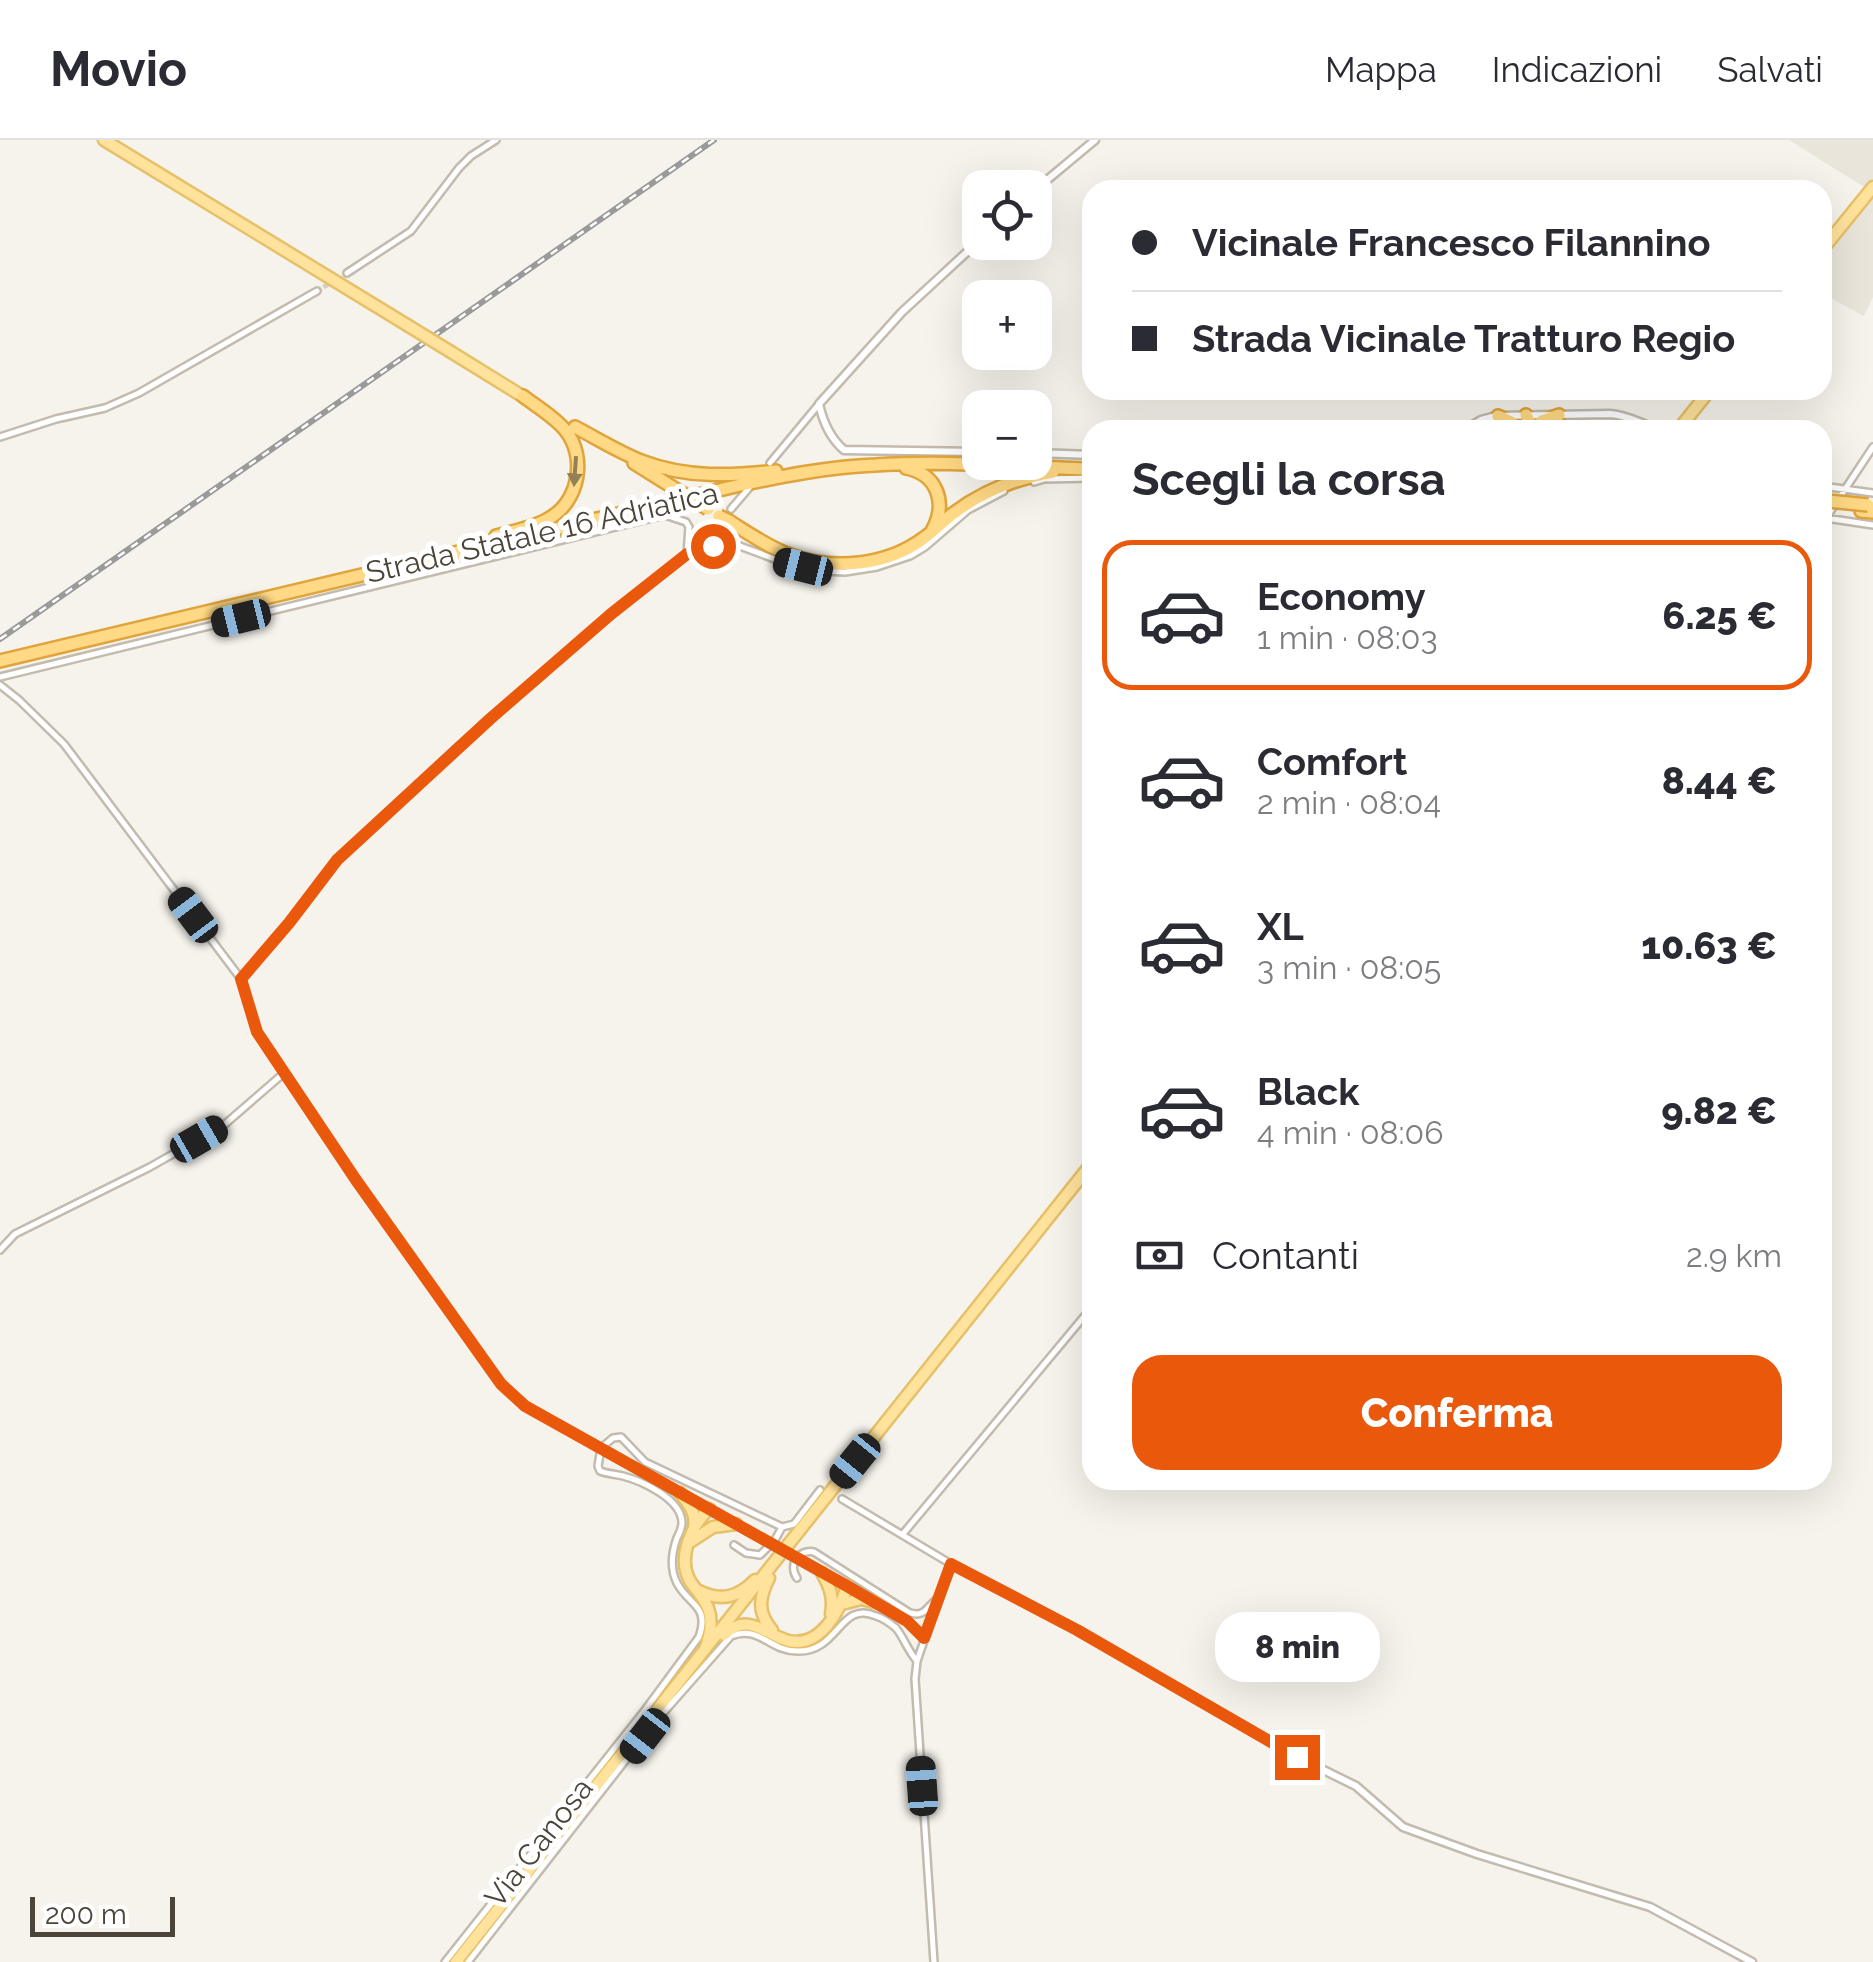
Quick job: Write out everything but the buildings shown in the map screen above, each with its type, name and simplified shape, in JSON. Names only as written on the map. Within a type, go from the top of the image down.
[{"type":"highway","points":[[485,540],[550,518],[566,502],[576,482],[576,453],[568,433],[523,396]]},
{"type":"highway","points":[[1526,415],[1528,420]]},
{"type":"highway","points":[[1544,420],[1559,415]]},
{"type":"highway","points":[[1498,416],[1507,420]]},
{"type":"highway","points":[[574,428],[640,460],[674,470],[728,475],[788,469]]},
{"type":"highway","points":[[574,428],[787,554],[837,564],[886,557],[917,543],[967,504],[1004,485],[1082,466]]},
{"type":"highway","name":"Strada Statale 16 Adriatica","points":[[0,659],[788,469],[871,458],[962,455]]},
{"type":"highway","points":[[1052,459],[1082,463]]},
{"type":"highway","name":"Strada Statale 16 Adriatica","points":[[0,659],[785,476],[842,468],[925,464],[1082,464]]},
{"type":"highway","points":[[842,468],[907,468],[924,474],[934,484],[940,501],[930,533]]},
{"type":"highway","points":[[1832,509],[1870,505]]},
{"type":"main road","points":[[104,140],[574,428]]},
{"type":"main road","points":[[1832,238],[1873,187]]},
{"type":"main road","points":[[1686,420],[1702,400]]},
{"type":"main road","points":[[456,1962],[1082,1177]]},
{"type":"main road","points":[[680,1493],[693,1511],[698,1530]]},
{"type":"main road","points":[[705,1653],[711,1620],[706,1602],[684,1566],[690,1542],[709,1510]]},
{"type":"main road","points":[[698,1530],[736,1524]]},
{"type":"main road","points":[[696,1589],[709,1596],[734,1596],[784,1550]]},
{"type":"main road","points":[[779,1636],[768,1626],[760,1607],[761,1594],[784,1550]]},
{"type":"main road","points":[[822,1573],[837,1603]]},
{"type":"main road","points":[[705,1653],[730,1628],[744,1625],[790,1641],[802,1641],[830,1622],[847,1586]]},
{"type":"main road","points":[[837,1603],[874,1602]]},
{"type":"street","points":[[347,274],[411,231],[459,168],[496,140]]},
{"type":"street","points":[[1052,176],[1095,140]]},
{"type":"street","points":[[770,463],[902,312],[962,257]]},
{"type":"street","points":[[0,437],[105,408],[318,291]]},
{"type":"street","points":[[819,404],[824,424],[834,442],[844,450],[962,454]]},
{"type":"street","points":[[1481,420],[1498,416],[1613,414],[1634,420]]},
{"type":"street","points":[[1832,504],[1873,447]]},
{"type":"street","points":[[687,554],[729,542],[803,567],[860,570],[910,556],[968,510],[1006,490],[1044,479],[1082,478]]},
{"type":"street","points":[[1832,487],[1846,489],[1870,505]]},
{"type":"street","points":[[241,979],[337,860],[611,614],[687,554],[749,488]]},
{"type":"street","points":[[1832,512],[1873,525]]},
{"type":"street","points":[[0,677],[666,515],[686,522],[689,527],[687,554]]},
{"type":"street","points":[[0,685],[64,744],[241,979],[257,1032],[501,1384],[525,1406],[847,1586],[907,1621],[924,1638]]},
{"type":"street","points":[[0,1250],[15,1234],[150,1167],[224,1124],[284,1073]]},
{"type":"street","points":[[902,1535],[1082,1319]]},
{"type":"street","points":[[600,1448],[613,1438],[622,1438],[646,1462],[782,1527],[794,1524],[820,1490]]},
{"type":"street","name":"Via Canosa","points":[[445,1962],[645,1710],[702,1628],[697,1604],[682,1590],[674,1574],[674,1548],[682,1522],[678,1510],[670,1500],[638,1482],[600,1470],[600,1448]]},
{"type":"street","points":[[842,1499],[951,1564],[1356,1786],[1403,1827],[1650,1908],[1752,1962]]},
{"type":"street","points":[[734,1545],[746,1553],[760,1555],[782,1527]]},
{"type":"street","points":[[796,1578],[794,1563],[807,1550],[910,1613],[924,1613],[939,1598]]},
{"type":"street","points":[[934,1962],[915,1678],[916,1662],[951,1564]]},
{"type":"street","name":"Via Canosa","points":[[468,1962],[657,1720],[731,1636],[746,1632],[781,1649],[812,1650],[828,1641],[856,1612],[877,1616],[897,1630],[916,1662]]},
{"type":"street","points":[[907,1621],[929,1625]]},
{"type":"shaded area","points":[[1789,140],[1873,140],[1873,297],[1864,316],[1832,299],[1832,236],[1869,190]]},
{"type":"tunnel","points":[[317,291],[347,273]]},
{"type":"railway","points":[[0,639],[714,140]]},
{"type":"route","points":[[713,546],[687,554],[611,614],[460,745],[337,860],[241,979],[257,1032],[501,1384],[525,1406],[847,1586],[907,1621],[924,1638],[951,1564],[1077,1630],[1297,1757]]}]
